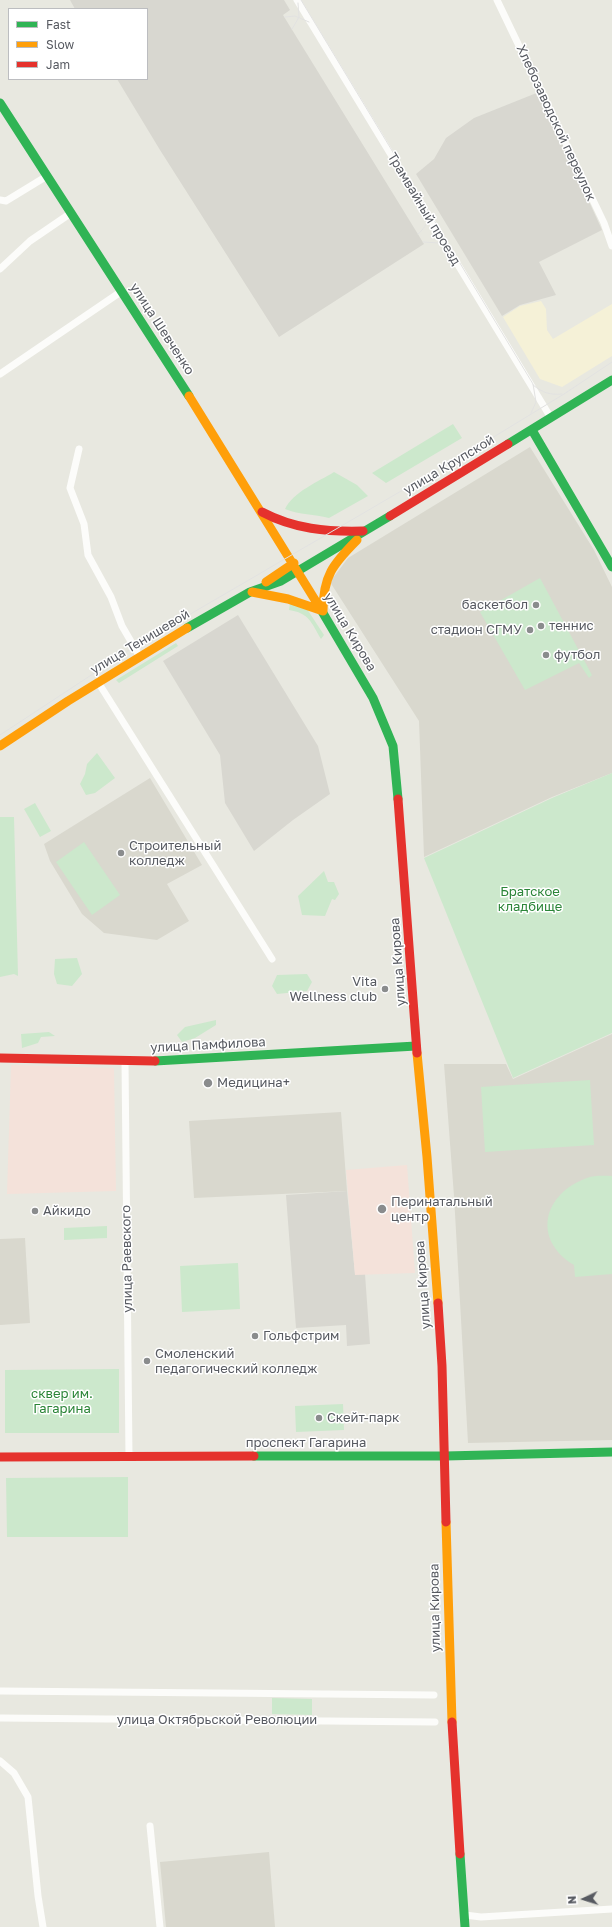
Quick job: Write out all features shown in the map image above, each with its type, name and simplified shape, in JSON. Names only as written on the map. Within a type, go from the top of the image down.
[{"type":"main road","name":"улица Шевченко","points":[[0,104],[122,292],[296,567]]},
{"type":"main road","name":"улица Крупской","points":[[296,567],[366,531],[612,380]]},
{"type":"main road","points":[[532,430],[612,567]]},
{"type":"main road","points":[[261,511],[273,518],[297,528],[336,533],[366,531]]},
{"type":"main road","points":[[250,592],[277,596],[323,611],[322,592],[326,577],[332,565],[366,531]]},
{"type":"main road","name":"улица Тенишевой","points":[[0,746],[98,682],[250,592],[281,581],[296,567]]},
{"type":"main road","name":"улица Кирова","points":[[296,567],[374,698],[393,746],[416,1046],[427,1157],[442,1366],[450,1694],[465,1927]]},
{"type":"main road","name":"улица Памфилова","points":[[0,1058],[166,1061],[416,1046]]},
{"type":"main road","name":"проспект Гагарина","points":[[0,1457],[444,1456],[612,1452]]},
{"type":"street","name":"Трамвайный проезд","points":[[297,0],[551,418]]},
{"type":"street","name":"Хлебозаводской переулок","points":[[497,0],[600,216],[612,246]]},
{"type":"street","points":[[0,200],[6,201],[47,176]]},
{"type":"street","points":[[0,269],[30,241],[71,213]]},
{"type":"street","points":[[0,374],[122,292]]},
{"type":"street","points":[[79,449],[70,488],[84,524],[88,555],[111,597],[122,626],[140,657]]},
{"type":"street","points":[[98,682],[272,959]]},
{"type":"street","name":"улица Раевского","points":[[124,1060],[129,1457]]},
{"type":"street","name":"улица Октябрьской Революции","points":[[0,1691],[434,1695]]},
{"type":"street","name":"улица Октябрьской Революции","points":[[0,1718],[435,1722]]},
{"type":"street","points":[[0,1761],[14,1773],[28,1797],[38,1896],[43,1927]]},
{"type":"street","points":[[150,1826],[160,1927]]},
{"type":"street","points":[[464,1915],[481,1917],[612,1909]]},
{"type":"shaded area","points":[[70,0],[284,0],[290,10],[283,15],[424,244],[279,337],[160,150],[118,80],[148,80],[148,8],[74,8]]},
{"type":"shaded area","points":[[539,92],[602,230],[539,262],[556,295],[520,305],[502,316],[416,174],[434,159],[446,138],[474,118]]},
{"type":"shaded area","points":[[541,301],[546,309],[547,330],[553,339],[612,304],[612,356],[562,387],[540,379],[503,317],[520,306]]},
{"type":"shaded area","points":[[530,447],[594,550],[612,587],[612,773],[552,797],[424,857],[419,721],[330,582],[348,558]]},
{"type":"shaded area","points":[[238,615],[318,746],[330,794],[293,820],[254,851],[225,803],[220,755],[163,661]]},
{"type":"shaded area","name":"Строительный колледж","points":[[150,778],[202,865],[167,884],[189,921],[157,940],[104,933],[82,914],[50,861],[44,844]]},
{"type":"shaded area","points":[[612,1034],[612,1440],[468,1443],[454,1196],[444,1064],[506,1064],[513,1079]]},
{"type":"shaded area","points":[[11,1065],[114,1068],[116,1191],[7,1194]]},
{"type":"shaded area","points":[[341,1112],[347,1191],[194,1198],[189,1121]]},
{"type":"shaded area","points":[[407,1165],[415,1273],[355,1275],[346,1170]]},
{"type":"shaded area","points":[[347,1191],[355,1274],[365,1274],[370,1344],[347,1346],[346,1325],[296,1328],[286,1195]]},
{"type":"shaded area","points":[[25,1238],[30,1323],[0,1325],[0,1239]]},
{"type":"shaded area","points":[[269,1852],[275,1927],[166,1927],[160,1862]]},
{"type":"green space","points":[[453,424],[462,438],[386,483],[372,473]]},
{"type":"green space","points":[[334,472],[357,485],[368,496],[329,518],[285,509],[300,492]]},
{"type":"green space","name":"стадион СГМУ","points":[[540,578],[592,675],[589,678],[579,663],[525,690],[480,612]]},
{"type":"green space","points":[[290,603],[307,609],[324,635],[321,639],[309,619],[301,613],[289,610]]},
{"type":"green space","points":[[176,643],[178,646],[119,683],[116,680]]},
{"type":"green space","points":[[97,753],[115,778],[95,793],[86,795],[80,784],[85,774],[87,764]]},
{"type":"green space","name":"Братское кладбище","points":[[612,773],[612,1033],[513,1078],[424,858],[552,798]]},
{"type":"green space","points":[[35,803],[51,831],[40,837],[24,809]]},
{"type":"green space","points":[[0,817],[14,817],[18,976],[14,974],[0,977]]},
{"type":"green space","points":[[84,842],[120,895],[92,915],[56,862]]},
{"type":"green space","points":[[324,871],[328,882],[334,882],[339,894],[335,900],[332,899],[325,916],[302,915],[298,896]]},
{"type":"green space","points":[[77,958],[82,974],[72,986],[57,984],[54,974],[55,959]]},
{"type":"green space","points":[[307,974],[312,982],[307,991],[277,994],[272,986],[277,975]]},
{"type":"green space","points":[[216,1020],[216,1025],[195,1038],[182,1042],[177,1035],[185,1027]]},
{"type":"green space","points":[[49,1032],[55,1036],[41,1037],[38,1043],[22,1048],[21,1034]]},
{"type":"green space","points":[[590,1080],[594,1145],[485,1152],[481,1087]]},
{"type":"green space","points":[[612,1176],[612,1274],[575,1277],[574,1265],[560,1254],[552,1243],[548,1230],[548,1217],[553,1205],[561,1194],[572,1185],[590,1177]]},
{"type":"green space","points":[[107,1226],[107,1238],[64,1240],[64,1228]]},
{"type":"green space","points":[[238,1263],[240,1309],[182,1312],[180,1266]]},
{"type":"green space","name":"сквер им. Гагарина","points":[[119,1369],[119,1433],[5,1433],[5,1370]]},
{"type":"green space","name":"Скейт-парк","points":[[343,1404],[344,1430],[296,1432],[295,1406]]},
{"type":"green space","points":[[128,1477],[128,1537],[7,1537],[6,1478]]},
{"type":"green space","points":[[272,1698],[312,1699],[312,1715],[272,1714]]},
{"type":"tram line","points":[[301,0],[533,384],[536,402],[531,413]]},
{"type":"tram line","points":[[292,29],[299,17],[298,3]]},
{"type":"tram line","points":[[285,17],[295,16],[309,22]]},
{"type":"tram line","points":[[418,234],[426,224],[428,210]]},
{"type":"tram line","points":[[423,242],[439,243],[446,248]]},
{"type":"tram line","points":[[0,735],[134,647],[492,438],[564,394],[612,362]]},
{"type":"tram line","points":[[533,385],[547,393],[562,394]]},
{"type":"traffic: fast","points":[[0,103],[189,396]]},
{"type":"traffic: fast","points":[[508,444],[612,380]]},
{"type":"traffic: fast","points":[[532,430],[612,567]]},
{"type":"traffic: fast","points":[[187,628],[250,592],[281,581],[390,516]]},
{"type":"traffic: fast","points":[[320,608],[373,698],[393,746],[398,799]]},
{"type":"traffic: fast","points":[[155,1061],[416,1046]]},
{"type":"traffic: fast","points":[[254,1456],[445,1456],[612,1452]]},
{"type":"traffic: fast","points":[[460,1854],[465,1927]]},
{"type":"traffic: slow","points":[[189,396],[320,608]]},
{"type":"traffic: slow","points":[[323,611],[323,599],[327,579],[342,556],[357,540]]},
{"type":"traffic: slow","points":[[266,582],[294,563]]},
{"type":"traffic: slow","points":[[252,592],[288,599],[323,611]]},
{"type":"traffic: slow","points":[[0,746],[68,701],[187,628]]},
{"type":"traffic: slow","points":[[417,1053],[427,1157],[438,1303]]},
{"type":"traffic: slow","points":[[446,1522],[452,1722]]},
{"type":"traffic: jam","points":[[390,516],[508,444]]},
{"type":"traffic: jam","points":[[262,512],[274,518],[299,526],[324,530],[363,531]]},
{"type":"traffic: jam","points":[[398,799],[417,1053]]},
{"type":"traffic: jam","points":[[0,1058],[155,1061]]},
{"type":"traffic: jam","points":[[438,1303],[442,1366],[446,1522]]},
{"type":"traffic: jam","points":[[0,1457],[254,1456]]},
{"type":"traffic: jam","points":[[452,1722],[460,1854]]},
{"type":"place","name":"баскетбол","points":[[536,605]]},
{"type":"place","name":"теннис","points":[[541,626]]},
{"type":"place","name":"стадион СГМУ","points":[[530,630]]},
{"type":"place","name":"футбол","points":[[546,655]]},
{"type":"place","name":"Строительный колледж","points":[[121,853]]},
{"type":"place","name":"Vita Wellness club","points":[[385,989]]},
{"type":"place","name":"Медицина+","points":[[208,1083]]},
{"type":"place","name":"Перинатальный центр","points":[[382,1209]]},
{"type":"place","name":"Айкидо","points":[[35,1211]]},
{"type":"place","name":"Гольфстрим","points":[[255,1336]]},
{"type":"place","name":"Смоленский педагогический колледж","points":[[147,1361]]},
{"type":"place","name":"Скейт-парк","points":[[319,1418]]}]
